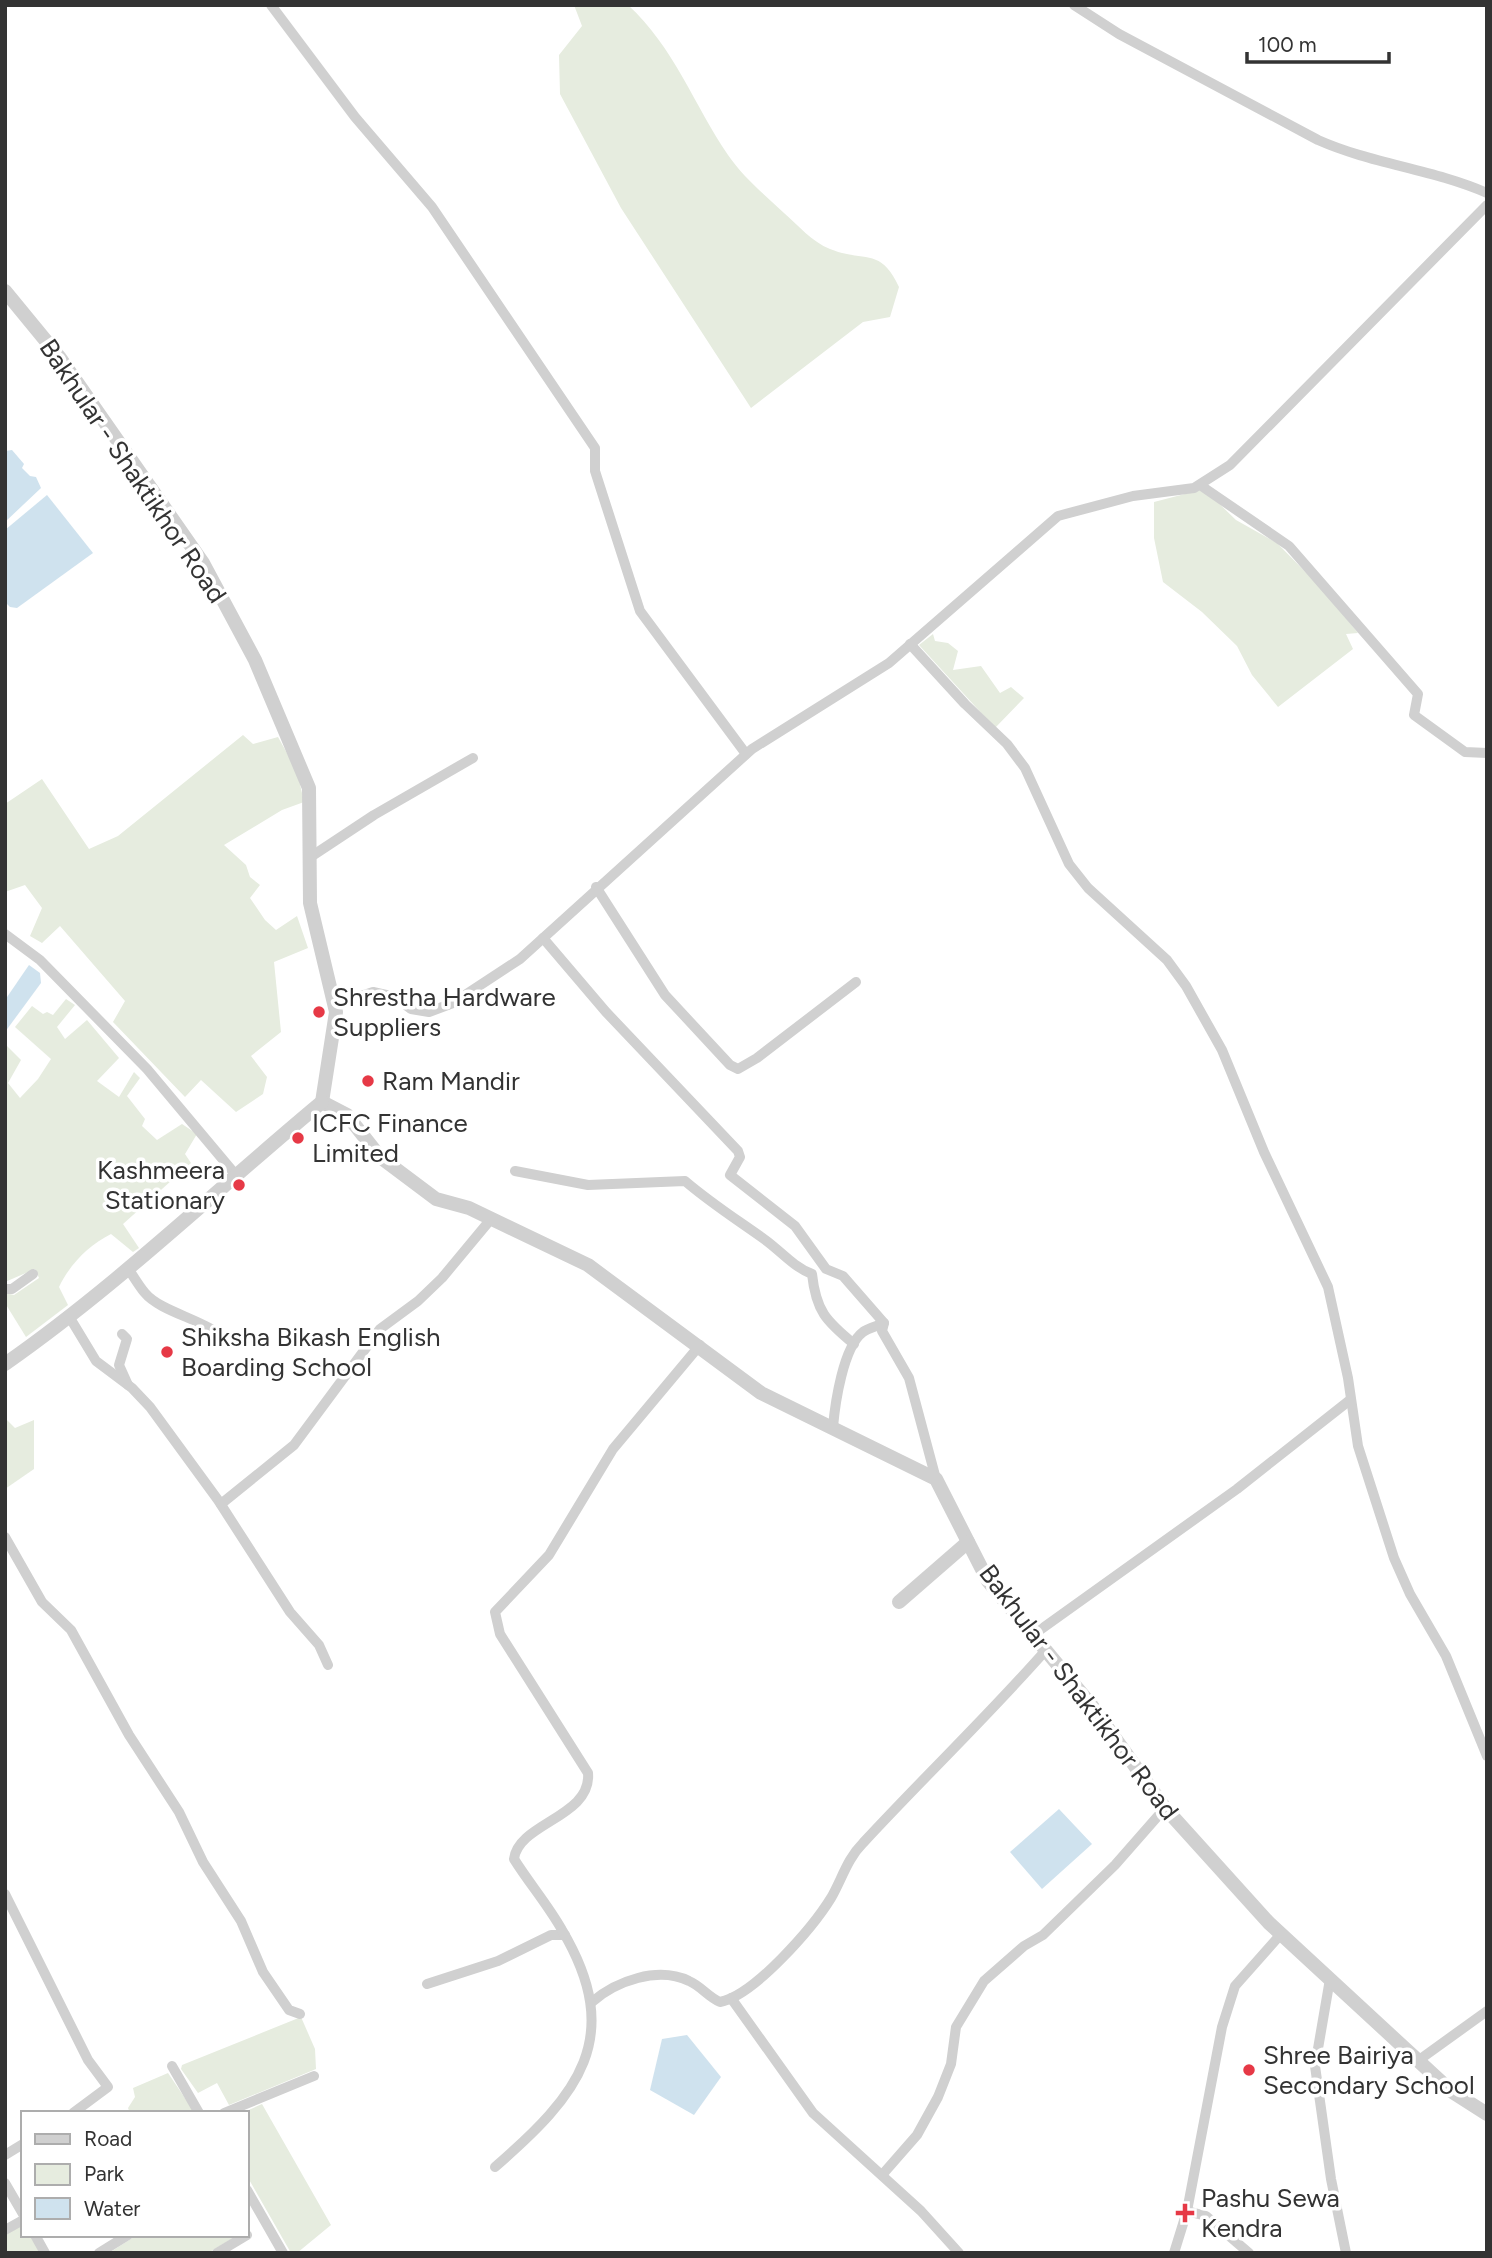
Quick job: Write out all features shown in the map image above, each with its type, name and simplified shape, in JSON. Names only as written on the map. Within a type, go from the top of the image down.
[{"type":"street","points":[[271,5],[355,117],[432,207],[595,448],[595,471],[640,611],[746,754]]},
{"type":"street","points":[[1073,5],[1119,34],[1318,140],[1340,149],[1433,173],[1487,193]]},
{"type":"street","points":[[334,1005],[373,992],[395,998],[411,1009],[429,1012],[453,1003],[520,959],[596,887],[746,754],[889,663],[1058,516],[1133,496],[1162,494],[1200,485],[1230,465],[1487,205]]},
{"type":"street","name":"Bakhular - Shaktikhor Road","points":[[5,291],[60,358],[203,563],[255,660],[309,788],[310,903],[336,1012],[322,1102]]},
{"type":"street","points":[[1200,485],[1289,546],[1418,694],[1414,715],[1465,752],[1487,753]]},
{"type":"street","points":[[910,644],[965,704],[1007,744],[1025,768],[1069,864],[1088,888],[1167,960],[1204,1017],[1328,1287],[1361,1456],[1394,1558],[1410,1594],[1446,1656],[1487,1755]]},
{"type":"street","points":[[310,858],[374,815],[473,758]]},
{"type":"street","points":[[596,887],[665,995],[730,1065],[738,1069],[757,1058],[856,982]]},
{"type":"street","points":[[5,934],[40,960],[147,1069],[235,1174]]},
{"type":"street","points":[[543,938],[606,1012],[738,1151],[740,1157],[730,1175],[795,1226],[826,1269],[843,1276],[884,1324]]},
{"type":"street","points":[[5,1364],[70,1318],[129,1270],[235,1174],[322,1102],[347,1115],[380,1157],[436,1199],[469,1208],[588,1265],[700,1345],[761,1393],[936,1479]]},
{"type":"street","points":[[516,1171],[588,1185],[685,1181],[735,1222],[782,1252],[795,1267],[812,1273],[815,1297],[823,1316],[854,1344]]},
{"type":"street","points":[[221,1504],[294,1445],[380,1329],[418,1301],[442,1278],[491,1219]]},
{"type":"street","points":[[129,1270],[145,1294],[161,1306],[200,1320],[218,1333]]},
{"type":"street","points":[[5,1289],[12,1289],[33,1274]]},
{"type":"street","points":[[70,1318],[96,1361],[149,1407],[221,1504],[290,1612],[318,1645],[328,1665]]},
{"type":"street","points":[[833,1427],[845,1367],[854,1344],[862,1332],[884,1324]]},
{"type":"street","points":[[884,1324],[882,1331],[909,1378],[936,1479]]},
{"type":"street","points":[[122,1334],[127,1339],[119,1365],[128,1386]]},
{"type":"street","points":[[495,2167],[545,2120],[578,2077],[589,2052],[592,2002],[565,1935],[514,1859],[515,1850],[580,1798],[589,1784],[588,1773],[500,1634],[495,1612],[549,1556],[612,1449],[700,1345]]},
{"type":"street","points":[[1033,1635],[1216,1505],[1350,1400]]},
{"type":"street","name":"Bakhular - Shaktikhor Road","points":[[936,1479],[988,1581],[1092,1706],[1165,1808],[1281,1934],[1451,2091],[1487,2114]]},
{"type":"street","points":[[5,1537],[42,1602],[71,1630],[129,1735],[179,1812],[203,1862],[241,1921],[263,1972],[289,2010],[300,2014]]},
{"type":"street","points":[[899,1602],[968,1542]]},
{"type":"street","points":[[592,2002],[643,1976],[661,1974],[689,1980],[720,2002],[756,1981],[793,1945],[832,1897],[845,1867],[862,1843],[952,1753],[1046,1650]]},
{"type":"street","points":[[883,2175],[917,2135],[951,2064],[957,2026],[984,1981],[1042,1935],[1115,1865],[1165,1808]]},
{"type":"street","points":[[5,1894],[88,2060],[108,2087],[77,2111]]},
{"type":"street","points":[[1174,2253],[1187,2211],[1222,2027],[1235,1986],[1281,1934]]},
{"type":"street","points":[[427,1984],[498,1961],[537,1945],[551,1935],[565,1935]]},
{"type":"street","points":[[1330,1979],[1315,2066],[1331,2179],[1346,2253]]},
{"type":"street","points":[[731,1998],[807,2105],[929,2219],[959,2253]]},
{"type":"street","points":[[1419,2060],[1487,2011]]},
{"type":"street","points":[[172,2066],[198,2111]]},
{"type":"street","points":[[229,2111],[314,2076]]},
{"type":"street","points":[[5,2155],[21,2145]]},
{"type":"street","points":[[5,2183],[21,2211]]},
{"type":"street","points":[[248,2192],[283,2253]]},
{"type":"street","points":[[1187,2211],[1206,2216],[1249,2253]]},
{"type":"street","points":[[5,2230],[21,2221]]},
{"type":"street","points":[[248,2234],[268,2223]]},
{"type":"street","points":[[36,2237],[45,2253]]},
{"type":"street","points":[[99,2253],[125,2237]]},
{"type":"street","points":[[217,2253],[244,2237]]},
{"type":"green space","points":[[574,5],[628,5],[658,39],[728,155],[747,178],[817,242],[842,253],[878,261],[892,274],[899,287],[890,317],[863,322],[751,408],[621,208],[560,94],[559,55],[582,26]]},
{"type":"green space","points":[[1204,489],[1236,520],[1277,543],[1325,592],[1358,633],[1346,634],[1353,649],[1278,707],[1252,675],[1237,646],[1202,612],[1163,582],[1154,538],[1154,502]]},
{"type":"green space","points":[[933,634],[935,641],[948,643],[958,651],[953,670],[981,666],[1000,693],[1011,687],[1024,698],[995,728],[919,645]]},
{"type":"green space","points":[[243,735],[253,744],[278,737],[297,771],[304,802],[282,810],[224,845],[246,865],[250,877],[260,885],[250,898],[265,920],[276,930],[297,916],[308,948],[274,962],[281,1032],[251,1056],[267,1077],[263,1094],[236,1112],[201,1080],[185,1097],[113,1022],[125,1001],[60,926],[42,943],[30,936],[42,908],[25,885],[5,892],[5,804],[42,779],[89,849],[118,836]]},
{"type":"green space","points":[[66,999],[75,1005],[57,1027],[65,1039],[87,1020],[119,1058],[97,1081],[119,1097],[134,1072],[140,1078],[127,1096],[145,1119],[142,1126],[157,1140],[182,1124],[197,1134],[185,1154],[191,1163],[123,1224],[139,1248],[133,1252],[111,1234],[95,1244],[74,1263],[59,1287],[68,1305],[26,1337],[5,1303],[5,1293],[14,1295],[39,1278],[35,1269],[5,1282],[5,1044],[21,1060],[8,1083],[20,1098],[38,1079],[51,1059],[15,1027],[32,1006],[43,1014],[47,1012],[53,1015]]},
{"type":"green space","points":[[5,1418],[15,1428],[34,1420],[34,1469],[5,1489]]},
{"type":"green space","points":[[301,2017],[315,2049],[316,2069],[229,2105],[217,2083],[198,2093],[181,2069],[182,2065]]},
{"type":"green space","points":[[168,2073],[193,2110],[129,2111],[128,2108],[135,2097],[133,2088]]},
{"type":"green space","points":[[262,2104],[331,2225],[297,2253],[291,2253],[248,2178],[246,2111]]},
{"type":"green space","points":[[21,2223],[21,2237],[32,2237],[42,2253],[5,2253],[5,2234]]},
{"type":"green space","points":[[134,2237],[235,2237],[208,2253],[109,2253]]},
{"type":"water","points":[[12,450],[24,464],[22,468],[30,476],[36,477],[41,488],[5,522],[5,451]]},
{"type":"water","points":[[47,495],[93,553],[17,608],[10,607],[5,602],[5,530]]},
{"type":"water","points":[[29,965],[40,973],[41,983],[5,1032],[5,1000]]},
{"type":"water","points":[[1059,1809],[1092,1844],[1042,1889],[1010,1852]]},
{"type":"water","points":[[687,2035],[721,2077],[694,2115],[650,2090],[662,2039]]},
{"type":"place","name":"Shrestha Hardware Suppliers","points":[[319,1012]]},
{"type":"place","name":"Ram Mandir","points":[[368,1081]]},
{"type":"place","name":"ICFC Finance Limited","points":[[298,1138]]},
{"type":"place","name":"Kashmeera Stationary","points":[[239,1185]]},
{"type":"place","name":"Shiksha Bikash English Boarding School","points":[[167,1352]]},
{"type":"place","name":"Shree Bairiya Secondary School","points":[[1249,2070]]},
{"type":"place","name":"Pashu Sewa Kendra","points":[[1185,2213]]}]
